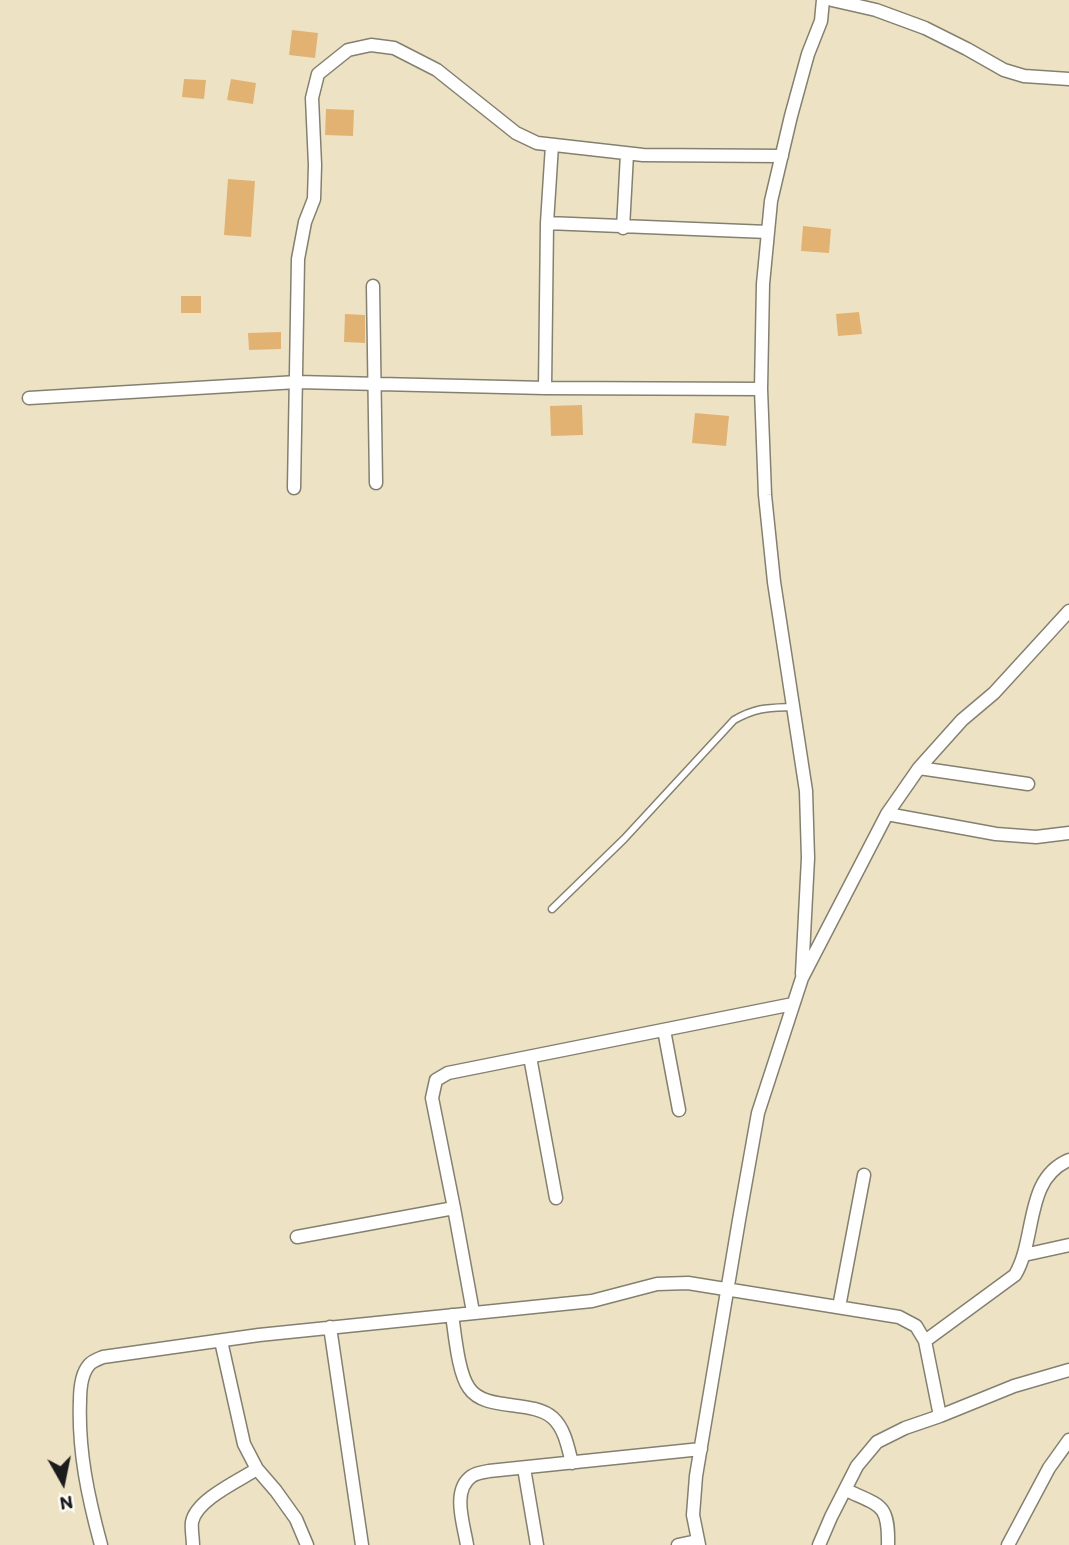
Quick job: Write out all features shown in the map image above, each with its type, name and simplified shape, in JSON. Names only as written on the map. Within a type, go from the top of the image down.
[{"type":"street","points":[[802,978],[808,858],[806,791],[774,582],[765,495],[761,389],[763,284],[771,201],[808,54],[821,22],[823,0]]},
{"type":"street","points":[[832,0],[876,10],[925,27],[1004,70],[1024,76],[1069,79]]},
{"type":"street","points":[[294,488],[298,259],[305,222],[314,199],[312,98],[318,74],[348,50],[371,45],[394,48],[437,71],[516,133],[537,143],[643,155],[782,156]]},
{"type":"street","points":[[545,388],[547,223],[552,145]]},
{"type":"street","points":[[623,228],[627,154]]},
{"type":"street","points":[[547,223],[768,232]]},
{"type":"street","points":[[373,286],[376,482]]},
{"type":"street","points":[[29,398],[297,382],[545,388],[761,389]]},
{"type":"street","points":[[677,1545],[698,1543],[693,1515],[696,1476],[758,1113],[802,978],[887,814],[919,768],[1069,611]]},
{"type":"street","points":[[919,768],[1028,784]]},
{"type":"street","points":[[887,814],[996,834],[1036,837],[1069,833]]},
{"type":"street","points":[[473,1312],[432,1098],[436,1080],[448,1073],[793,1004]]},
{"type":"street","points":[[664,1030],[678,1110]]},
{"type":"street","points":[[530,1057],[556,1198]]},
{"type":"street","points":[[925,1341],[1016,1275],[1023,1262],[1032,1212],[1045,1178],[1056,1166],[1069,1160]]},
{"type":"street","points":[[839,1307],[864,1175]]},
{"type":"street","points":[[297,1237],[454,1208]]},
{"type":"street","points":[[1024,1255],[1069,1245]]},
{"type":"street","points":[[101,1545],[83,1471],[79,1427],[80,1390],[84,1373],[90,1363],[103,1357],[330,1327],[592,1301],[657,1283],[688,1283],[899,1317],[916,1326],[925,1341],[940,1416]]},
{"type":"street","points":[[452,1315],[464,1380],[470,1391],[479,1398],[540,1410],[554,1419],[564,1434],[572,1463]]},
{"type":"street","points":[[330,1327],[362,1545]]},
{"type":"street","points":[[221,1341],[244,1444],[257,1469],[296,1519],[307,1545]]},
{"type":"street","points":[[819,1545],[857,1466],[877,1442],[905,1428],[1014,1386],[1069,1370]]},
{"type":"street","points":[[1008,1545],[1049,1468],[1069,1440]]},
{"type":"street","points":[[467,1545],[460,1505],[462,1488],[472,1476],[489,1471],[701,1449]]},
{"type":"street","points":[[524,1468],[537,1545]]},
{"type":"street","points":[[193,1545],[192,1523],[198,1509],[257,1469]]},
{"type":"street","points":[[846,1490],[879,1506],[886,1514],[888,1545]]},
{"type":"lane","points":[[552,909],[624,839],[734,720],[749,711],[793,707]]},
{"type":"building","points":[[292,30],[318,33],[315,58],[289,55]]},
{"type":"building","points":[[184,79],[206,80],[204,99],[182,97]]},
{"type":"building","points":[[231,79],[256,83],[253,104],[227,100]]},
{"type":"building","points":[[326,109],[354,110],[353,136],[325,135]]},
{"type":"building","points":[[228,179],[255,181],[251,237],[224,235]]},
{"type":"building","points":[[803,226],[831,229],[829,253],[801,251]]},
{"type":"building","points":[[181,296],[201,296],[201,313],[181,313]]},
{"type":"building","points":[[859,312],[862,334],[838,336],[836,314]]},
{"type":"building","points":[[345,314],[365,315],[365,343],[344,342]]},
{"type":"building","points":[[281,332],[281,349],[249,350],[248,333]]},
{"type":"building","points":[[582,405],[583,435],[551,436],[550,406]]},
{"type":"building","points":[[695,413],[729,416],[726,446],[692,443]]}]
